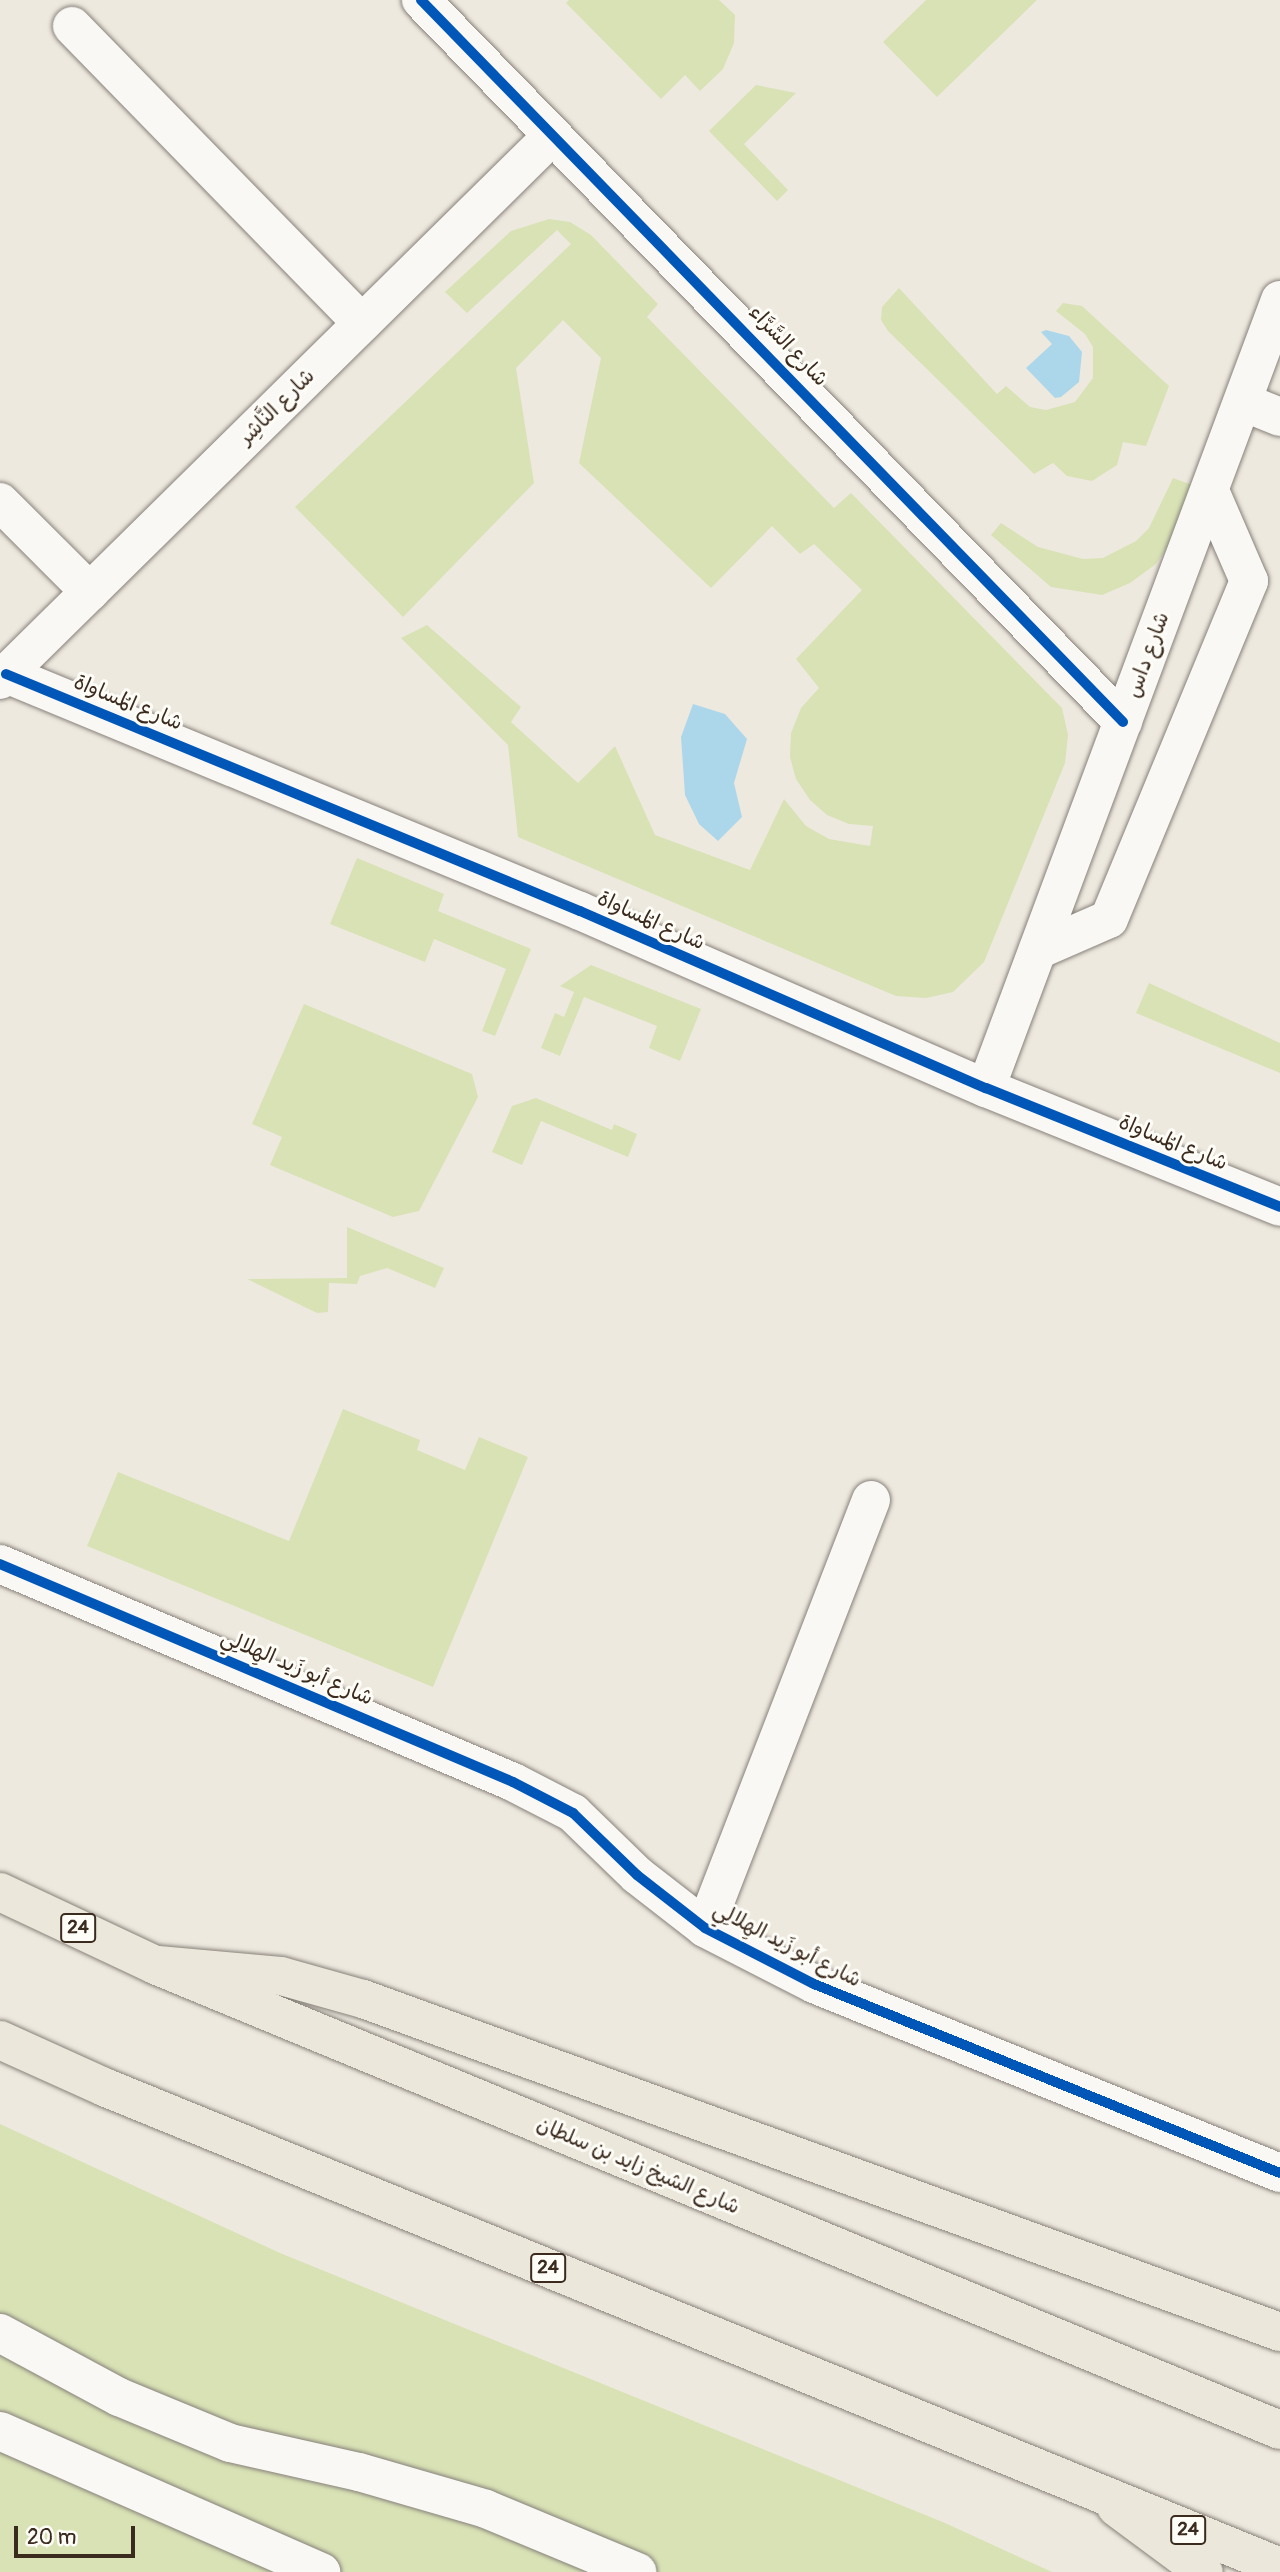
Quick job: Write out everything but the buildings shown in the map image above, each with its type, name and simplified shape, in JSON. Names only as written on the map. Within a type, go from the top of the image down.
[{"type":"main road","name":"شارع الشيخ زايد بن سلطان","points":[[0,1892],[155,1965],[1280,2430]]},
{"type":"main road","points":[[155,1965],[281,1976],[363,1999],[1280,2332]]},
{"type":"main road","name":"24","points":[[0,2040],[1280,2567]]},
{"type":"main road","points":[[1097,2493],[1204,2572]]},
{"type":"street","name":"شارع السَّرَّاء","points":[[421,0],[1124,722]]},
{"type":"street","points":[[72,26],[362,323]]},
{"type":"street","name":"شارع النَّاشِر","points":[[3,677],[553,135]]},
{"type":"street","name":"شارع داس","points":[[986,1088],[1280,300]]},
{"type":"street","points":[[1244,402],[1280,417]]},
{"type":"street","points":[[1038,950],[1109,919],[1249,582],[1210,491]]},
{"type":"street","points":[[0,502],[90,592]]},
{"type":"street","name":"شارع المُساواة","points":[[3,677],[580,911],[986,1088],[1280,1207]]},
{"type":"street","name":"شارع أبو زَيد الهِلالِي","points":[[705,1928],[871,1500]]},
{"type":"street","name":"شارع أبو زَيد الهِلالِي","points":[[0,1564],[549,1800],[573,1813],[637,1875],[705,1928],[814,1984],[1280,2173]]},
{"type":"street","points":[[0,2333],[119,2397],[230,2443],[359,2472],[473,2505],[548,2532],[637,2572]]},
{"type":"street","points":[[0,2431],[321,2572]]},
{"type":"green space","points":[[569,0],[719,0],[735,15],[734,43],[723,69],[700,91],[685,75],[661,99],[566,3]]},
{"type":"green space","points":[[926,0],[1037,0],[937,97],[883,42]]},
{"type":"green space","points":[[756,85],[796,93],[744,144],[788,190],[777,201],[709,131]]},
{"type":"green space","points":[[549,219],[570,222],[591,235],[658,304],[647,317],[834,508],[851,493],[1062,708],[1068,735],[1065,763],[984,962],[953,992],[926,998],[896,996],[518,837],[508,745],[401,638],[427,625],[521,707],[511,722],[578,783],[615,746],[655,835],[750,870],[784,799],[806,826],[829,839],[870,846],[873,826],[849,824],[827,815],[810,800],[796,779],[790,757],[791,733],[801,708],[819,688],[796,659],[862,590],[814,544],[800,554],[772,526],[711,588],[579,463],[601,358],[563,320],[516,368],[534,483],[403,617],[295,507],[571,244],[557,230],[467,313],[445,292],[511,231]]},
{"type":"green space","points":[[899,288],[997,394],[1006,386],[1030,407],[1046,410],[1075,402],[1093,378],[1093,347],[1085,334],[1056,311],[1063,303],[1082,306],[1169,386],[1146,446],[1123,442],[1117,465],[1092,481],[1067,476],[1053,463],[1034,474],[888,331],[881,320],[882,307]]},
{"type":"green space","points":[[1173,478],[1192,485],[1171,542],[1156,564],[1130,583],[1102,595],[1051,587],[991,535],[1001,523],[1038,547],[1083,559],[1103,558],[1136,541],[1149,528]]},
{"type":"green space","points":[[357,858],[444,894],[438,911],[531,949],[495,1036],[482,1031],[506,969],[434,939],[425,962],[330,924]]},
{"type":"green space","points":[[591,965],[701,1009],[680,1061],[649,1048],[657,1026],[584,997],[560,1056],[541,1048],[555,1013],[564,1017],[574,992],[560,986]]},
{"type":"green space","points":[[1149,983],[1280,1043],[1280,1073],[1136,1013]]},
{"type":"green space","points":[[304,1004],[472,1074],[478,1097],[419,1211],[393,1217],[270,1165],[282,1137],[252,1124]]},
{"type":"green space","points":[[536,1098],[612,1130],[614,1124],[637,1134],[628,1157],[541,1121],[522,1165],[492,1152],[512,1106]]},
{"type":"green space","points":[[347,1227],[444,1268],[435,1288],[387,1268],[360,1276],[357,1284],[329,1283],[328,1312],[317,1313],[247,1279],[347,1278]]},
{"type":"green space","points":[[343,1409],[420,1440],[417,1450],[465,1470],[479,1437],[528,1457],[433,1687],[87,1546],[118,1472],[289,1541]]},
{"type":"green space","points":[[0,2124],[280,2253],[945,2523],[1052,2572],[0,2572]]},
{"type":"water","points":[[1046,330],[1069,336],[1082,352],[1079,382],[1061,397],[1055,398],[1026,368],[1052,344],[1041,332]]},
{"type":"water","points":[[693,704],[725,714],[747,739],[734,783],[742,817],[718,841],[699,824],[685,795],[681,737]]},
{"type":"cycle path","points":[[421,0],[1123,722]]},
{"type":"cycle path","points":[[6,674],[580,911],[986,1088],[1280,1207]]},
{"type":"cycle path","points":[[0,1564],[513,1782],[573,1813],[637,1875],[705,1928],[814,1984],[1280,2173]]}]
